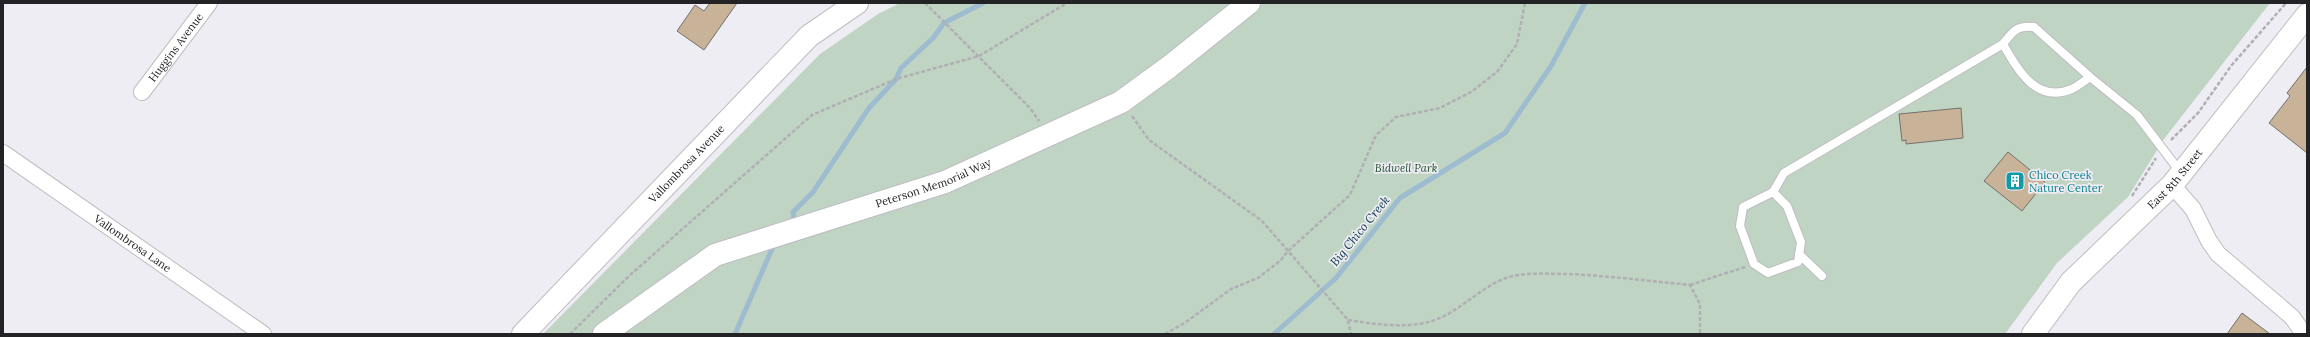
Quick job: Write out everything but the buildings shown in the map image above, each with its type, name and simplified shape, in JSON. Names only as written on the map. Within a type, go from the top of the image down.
[{"type":"street","name":"Huggins Avenue","points":[[142,92],[209,3]]},
{"type":"street","name":"Vallombrosa Avenue","points":[[523,334],[809,36],[857,3]]},
{"type":"street","name":"Peterson Memorial Way","points":[[604,334],[714,255],[945,182],[1121,102],[1169,67],[1250,3]]},
{"type":"street","name":"East 8th Street","points":[[2033,334],[2071,282],[2177,180],[2307,15]]},
{"type":"street","name":"Vallombrosa Lane","points":[[3,153],[262,334]]},
{"type":"street","points":[[2177,180],[2209,241],[2218,254],[2292,317],[2304,334]]},
{"type":"lane","points":[[1773,192],[1787,206],[1801,242],[1798,262],[1768,273],[1754,264],[1740,226],[1744,207],[1773,192],[1784,173],[2003,44],[2011,34],[2022,26],[2034,27],[2090,77],[2137,115],[2162,149],[2177,180]]},
{"type":"lane","points":[[2003,44],[2020,74],[2038,90],[2055,93],[2072,89],[2090,77]]},
{"type":"lane","points":[[1799,254],[1822,276]]},
{"type":"path","points":[[925,3],[1030,108],[1048,135]]},
{"type":"path","points":[[570,334],[629,276],[812,115],[896,79],[979,56],[1067,3]]},
{"type":"path","points":[[1165,334],[1186,322],[1230,289],[1258,278],[1280,261],[1288,251],[1350,195],[1376,135],[1396,117],[1440,108],[1471,92],[1497,72],[1517,44],[1525,3]]},
{"type":"path","points":[[2128,202],[2162,149],[2198,113],[2232,66],[2286,3]]},
{"type":"path","points":[[1121,102],[1149,140],[1262,222],[1348,320],[1351,334]]},
{"type":"path","points":[[1348,320],[1385,326],[1417,325],[1446,316],[1507,278],[1523,275],[1616,276],[1690,285],[1754,264]]},
{"type":"path","points":[[1690,285],[1700,304],[1700,334]]},
{"type":"green space","name":"Bidwell Park","points":[[900,3],[2270,3],[2164,139],[2128,197],[2057,263],[2005,334],[543,334],[820,54],[878,14]]},
{"type":"waterway","points":[[792,223],[794,220],[793,212],[813,192],[869,108],[896,79],[901,68],[933,38],[944,23],[983,3]]},
{"type":"waterway","name":"Big Chico Creek","points":[[1274,334],[1336,278],[1400,198],[1505,133],[1551,66],[1585,3]]},
{"type":"waterway","points":[[735,334],[775,242]]},
{"type":"place","name":"Chico Creek Nature Center","points":[[2015,181]]}]
